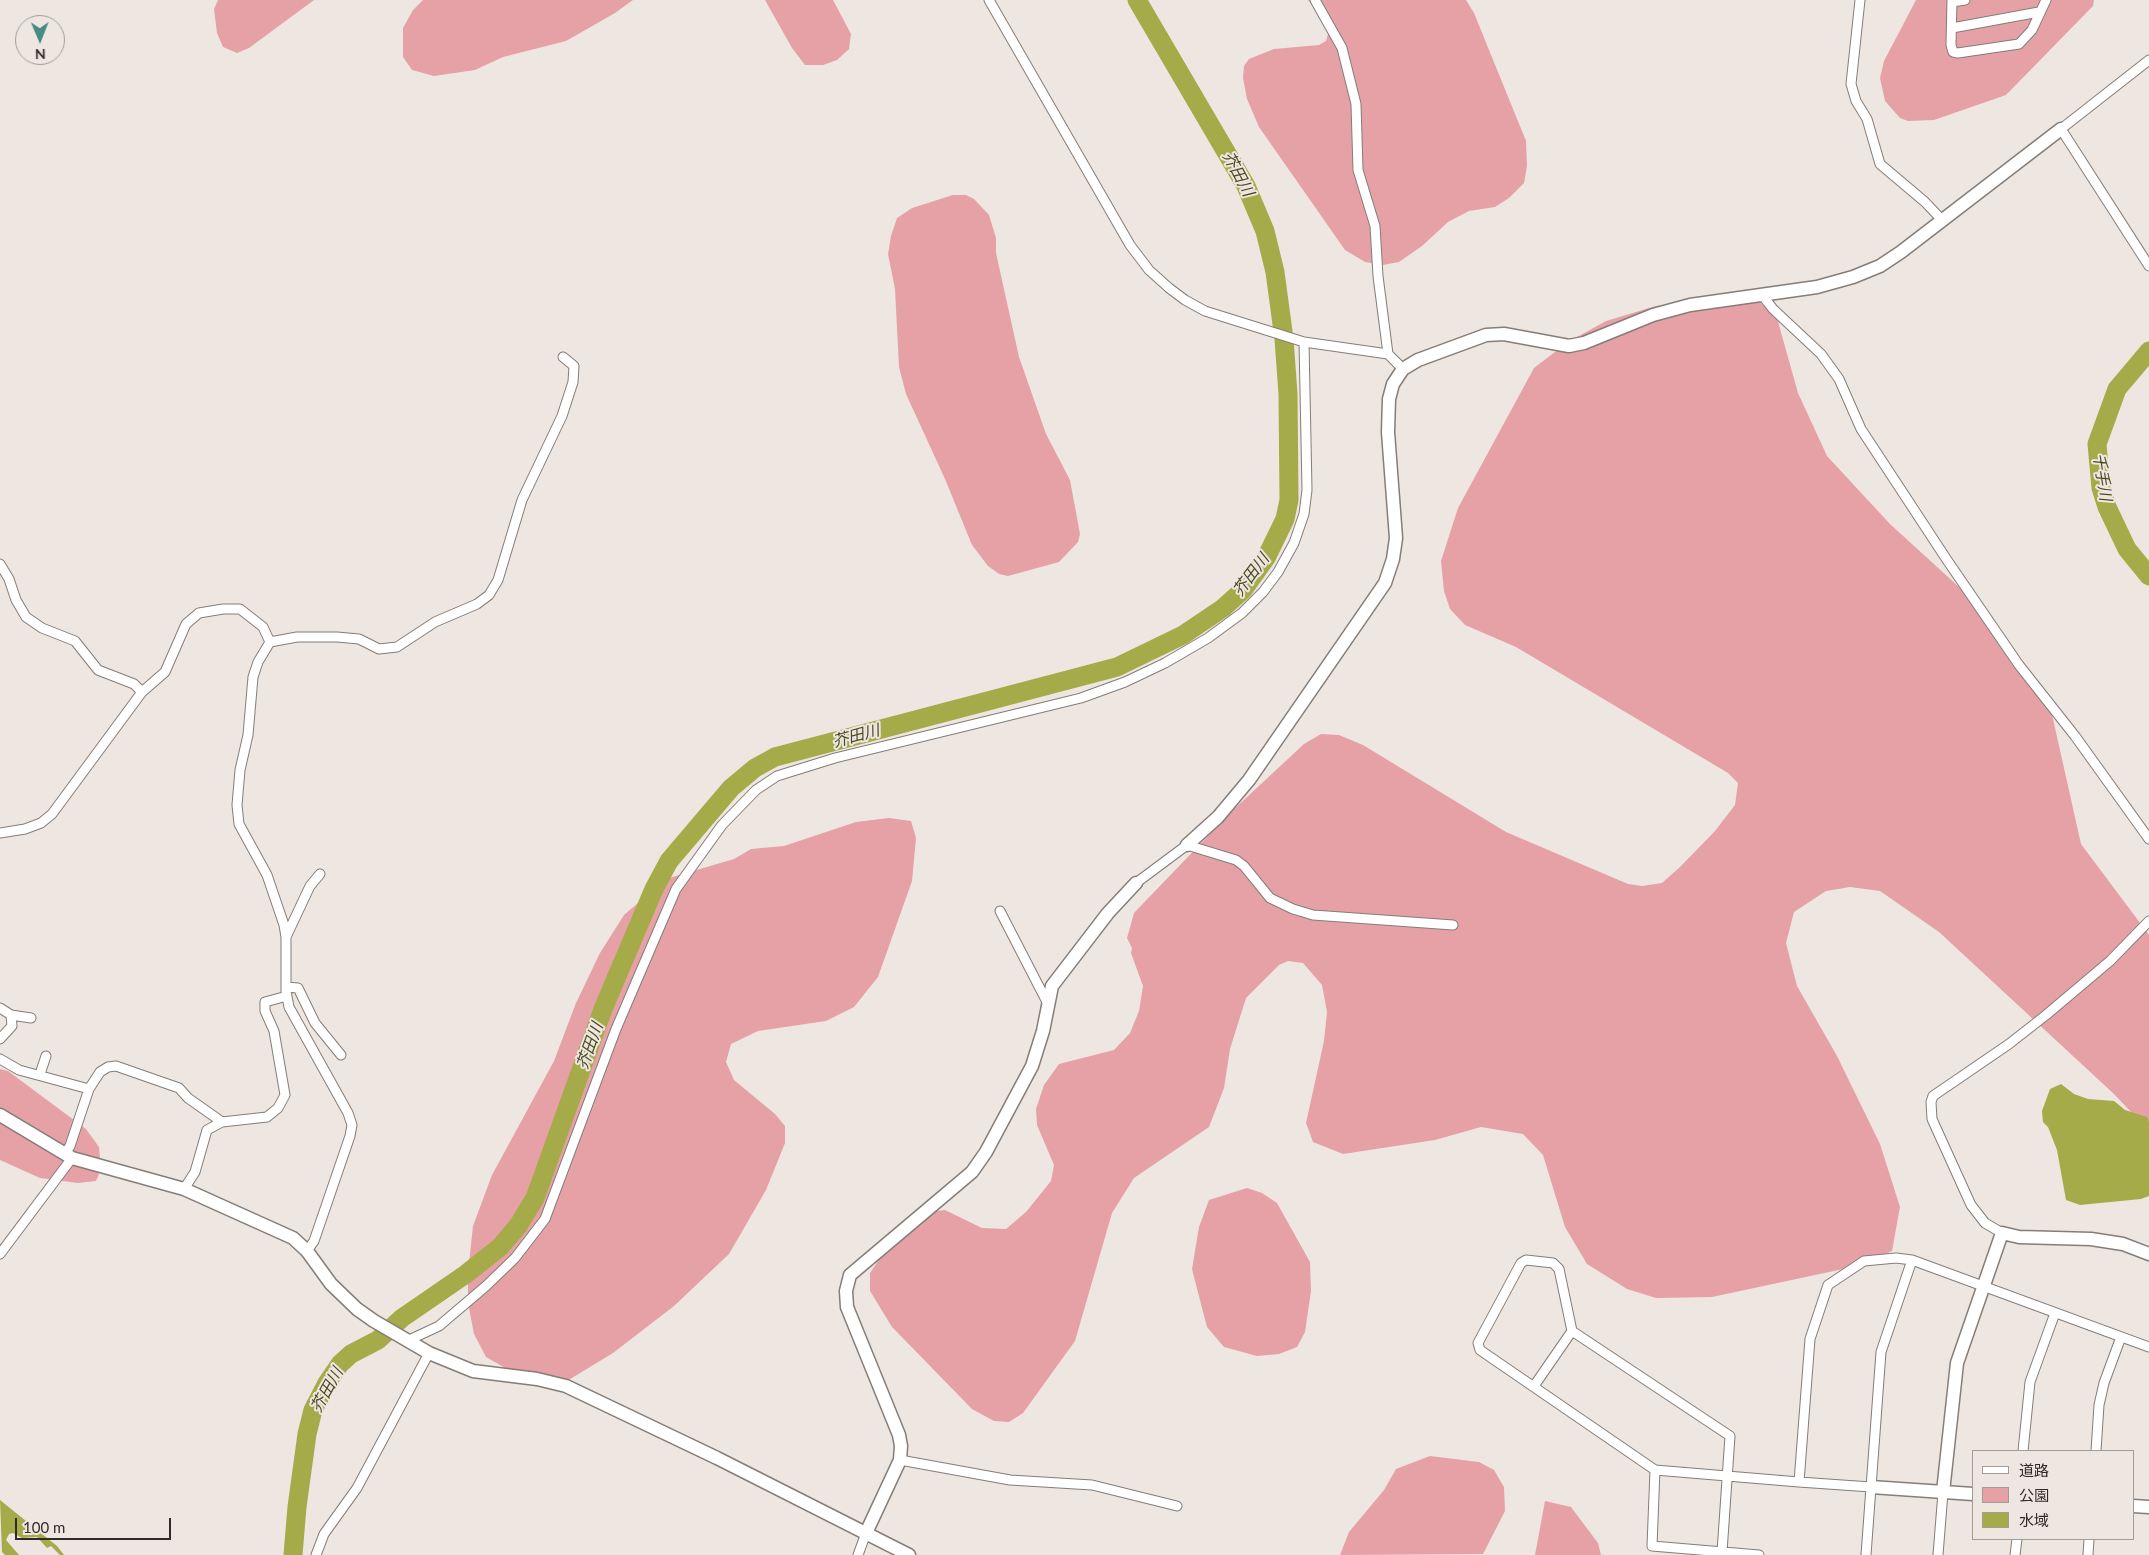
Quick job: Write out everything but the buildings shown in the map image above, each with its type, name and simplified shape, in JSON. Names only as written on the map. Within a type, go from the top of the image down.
[{"type":"street","points":[[989,0],[1125,237],[1149,270],[1185,300],[1205,311],[1304,342],[1388,354],[1403,369]]},
{"type":"street","points":[[1315,0],[1342,48],[1356,104],[1358,170],[1375,226],[1378,276],[1388,354]]},
{"type":"street","points":[[1860,0],[1851,84],[1856,100],[1867,119],[1880,164],[1925,202],[1942,220]]},
{"type":"street","points":[[1965,0],[1952,1],[1953,52],[1958,53],[2018,44],[2032,30],[2046,0]]},
{"type":"street","points":[[1952,28],[2039,12]]},
{"type":"street","points":[[858,1555],[866,1533],[900,1460],[901,1446],[899,1435],[848,1307],[846,1291],[850,1275],[972,1172],[986,1152],[1032,1066],[1043,1031],[1052,986],[1108,913],[1136,884],[1218,817],[1249,780],[1385,582],[1393,559],[1396,538],[1388,432],[1389,399],[1393,384],[1403,369],[1418,360],[1486,335],[1504,334],[1569,346],[1584,343],[1662,312],[1690,305],[1817,287],[1853,277],[1880,266],[2024,160],[2149,60]]},
{"type":"street","points":[[2061,129],[2149,266]]},
{"type":"street","points":[[1762,295],[1773,309],[1822,354],[1838,379],[1861,429],[1947,560],[2019,665],[2075,736],[2149,839]]},
{"type":"street","points":[[409,1340],[439,1326],[486,1286],[515,1258],[545,1219],[616,1029],[676,889],[722,825],[756,790],[777,776],[834,758],[908,738],[1080,698],[1125,682],[1165,664],[1208,638],[1242,613],[1263,592],[1278,572],[1294,543],[1304,514],[1307,490],[1304,342]]},
{"type":"street","points":[[307,1251],[314,1241],[324,1207],[350,1136],[352,1125],[348,1113],[290,1007],[286,991],[286,937],[267,875],[239,824],[237,805],[240,770],[248,735],[253,678],[258,662],[270,642],[297,637],[337,637],[359,639],[379,649],[397,647],[435,622],[477,604],[489,594],[498,580],[522,500],[562,416],[573,382],[574,366],[563,357]]},
{"type":"street","points":[[0,564],[9,578],[16,600],[26,617],[42,628],[75,641],[98,670],[134,684],[142,692]]},
{"type":"street","points":[[0,833],[25,829],[41,823],[52,814],[142,692],[164,672],[186,624],[199,613],[224,609],[240,609],[263,627],[270,642]]},
{"type":"street","points":[[1187,844],[1236,860],[1244,866],[1270,898],[1293,909],[1313,915],[1453,925]]},
{"type":"street","points":[[286,937],[310,886],[320,874]]},
{"type":"street","points":[[1000,911],[1048,1004]]},
{"type":"street","points":[[2149,921],[2110,961],[2046,1015],[2009,1044],[1933,1096],[1931,1102],[1932,1119],[1971,1205],[1984,1223],[2002,1233],[2019,1237],[2091,1239],[2123,1244],[2149,1254]]},
{"type":"street","points":[[184,1189],[195,1172],[207,1130],[222,1122],[267,1117],[278,1108],[285,1095],[274,1031],[265,1010],[265,1002],[286,991],[298,988],[315,1023],[341,1055]]},
{"type":"street","points":[[0,1008],[11,1016],[31,1018]]},
{"type":"street","points":[[0,1039],[12,1026],[11,1016]]},
{"type":"street","points":[[40,1074],[46,1056]]},
{"type":"street","points":[[0,1059],[19,1070],[40,1074],[89,1089]]},
{"type":"street","points":[[0,1254],[68,1156],[89,1089],[100,1072],[108,1067],[116,1066],[179,1088],[188,1098],[222,1122]]},
{"type":"street","points":[[0,1115],[68,1156],[184,1189],[293,1238],[307,1251],[331,1284],[374,1322],[429,1352],[472,1371],[537,1379],[566,1386],[717,1458],[909,1555]]},
{"type":"street","points":[[1938,1555],[1957,1363],[2002,1233]]},
{"type":"street","points":[[1799,1482],[1810,1339],[1828,1285],[1864,1261],[1896,1258],[1912,1260],[1983,1288],[2149,1347]]},
{"type":"street","points":[[1722,1552],[1727,1476],[1730,1436],[1572,1331],[1559,1269],[1553,1263],[1526,1260],[1521,1263],[1478,1343],[1480,1350],[1654,1470],[1727,1476],[1799,1482],[1972,1494]]},
{"type":"street","points":[[1866,1555],[1881,1352],[1912,1260]]},
{"type":"street","points":[[2023,1450],[2030,1382],[2055,1313]]},
{"type":"street","points":[[1534,1386],[1572,1331]]},
{"type":"street","points":[[2096,1450],[2101,1398],[2121,1337]]},
{"type":"street","points":[[316,1555],[324,1534],[357,1488],[429,1352]]},
{"type":"street","points":[[900,1460],[1010,1480],[1092,1485],[1177,1506]]},
{"type":"street","points":[[1654,1470],[1652,1546],[1759,1555]]},
{"type":"street","points":[[2134,1506],[2149,1507]]},
{"type":"street","points":[[2015,1555],[2016,1540]]},
{"type":"street","points":[[2088,1555],[2089,1540]]},
{"type":"green space","points":[[218,0],[314,0],[249,48],[237,53],[223,47],[217,33],[214,9]]},
{"type":"green space","points":[[423,0],[633,0],[615,13],[566,41],[503,57],[475,70],[434,76],[412,70],[403,57],[403,28],[413,10]]},
{"type":"green space","points":[[765,0],[833,0],[851,34],[849,49],[837,60],[823,65],[805,65],[792,48]]},
{"type":"green space","points":[[1308,0],[1466,0],[1474,13],[1526,141],[1527,166],[1524,183],[1509,198],[1495,207],[1469,211],[1448,222],[1422,246],[1399,262],[1383,265],[1365,262],[1345,250],[1259,127],[1247,99],[1243,78],[1244,66],[1249,59],[1274,49],[1319,45],[1326,41],[1329,31],[1323,19]]},
{"type":"green space","points":[[1916,0],[2094,0],[2093,6],[2006,95],[1934,120],[1908,121],[1900,118],[1885,101],[1880,78],[1884,61]]},
{"type":"green space","points":[[953,195],[966,195],[974,199],[989,215],[996,238],[996,253],[1019,357],[1046,434],[1070,480],[1080,534],[1078,542],[1059,562],[1008,576],[999,574],[988,566],[972,545],[945,479],[906,394],[899,367],[895,289],[888,254],[891,236],[897,218],[912,208]]},
{"type":"green space","points":[[1710,300],[1757,300],[1777,318],[1798,393],[1827,456],[1890,524],[1993,618],[2051,710],[2081,844],[2149,935],[2149,1131],[2114,1094],[1939,932],[1880,891],[1850,887],[1826,891],[1794,912],[1786,943],[1797,986],[1837,1056],[1880,1144],[1900,1207],[1892,1251],[1862,1265],[1712,1297],[1656,1298],[1627,1289],[1587,1264],[1565,1227],[1543,1155],[1523,1134],[1481,1127],[1435,1140],[1343,1154],[1313,1142],[1306,1123],[1324,1041],[1327,1012],[1322,985],[1303,963],[1288,961],[1279,965],[1246,998],[1230,1049],[1224,1088],[1209,1127],[1134,1178],[1112,1213],[1075,1341],[1023,1413],[1009,1422],[994,1421],[972,1409],[892,1327],[870,1291],[870,1273],[890,1243],[928,1212],[945,1210],[982,1228],[1006,1229],[1026,1212],[1051,1181],[1054,1165],[1037,1125],[1036,1109],[1044,1085],[1059,1064],[1114,1050],[1130,1033],[1139,1011],[1143,986],[1131,953],[1132,948],[1127,938],[1134,913],[1232,811],[1304,744],[1321,734],[1339,735],[1363,745],[1506,832],[1628,884],[1642,886],[1662,883],[1715,831],[1735,805],[1738,783],[1728,773],[1516,647],[1465,625],[1450,609],[1444,591],[1441,561],[1458,508],[1534,368],[1568,342],[1606,321],[1656,306]]},
{"type":"green space","points":[[889,818],[911,821],[916,838],[912,881],[878,977],[854,1007],[826,1021],[758,1031],[731,1044],[726,1062],[734,1080],[775,1114],[785,1126],[785,1143],[766,1190],[729,1254],[674,1306],[613,1353],[557,1387],[530,1382],[486,1357],[474,1334],[468,1303],[468,1272],[473,1226],[492,1175],[554,1061],[576,1003],[600,953],[624,915],[666,879],[734,859],[751,849],[784,846],[856,822]]},
{"type":"green space","points":[[0,1069],[8,1071],[86,1129],[99,1147],[101,1169],[96,1181],[78,1183],[40,1178],[0,1160]]},
{"type":"green space","points":[[1247,1188],[1262,1193],[1277,1203],[1310,1262],[1311,1291],[1305,1332],[1297,1347],[1279,1354],[1257,1356],[1224,1347],[1207,1327],[1192,1269],[1199,1227],[1209,1200]]},
{"type":"green space","points":[[1430,1456],[1479,1462],[1494,1470],[1504,1487],[1505,1511],[1483,1554],[1340,1555],[1349,1532],[1384,1490],[1396,1469]]},
{"type":"green space","points":[[1545,1501],[1571,1507],[1598,1543],[1601,1555],[1535,1555]]},
{"type":"water","points":[[2061,1084],[2074,1094],[2088,1099],[2114,1101],[2125,1110],[2147,1117],[2149,1122],[2149,1196],[2141,1199],[2080,1205],[2066,1200],[2057,1150],[2048,1127],[2043,1122],[2042,1111],[2050,1089]]},
{"type":"water","points":[[0,1500],[57,1546],[64,1555],[60,1555],[51,1546],[47,1548],[37,1537],[22,1538],[13,1533],[9,1534],[6,1540],[19,1555],[5,1555],[2,1552]]},
{"type":"waterway","name":"芥田川","points":[[293,1555],[297,1507],[307,1434],[313,1410],[327,1383],[340,1364],[351,1354],[378,1340],[402,1318],[466,1274],[500,1247],[518,1226],[535,1198],[603,1009],[654,889],[669,861],[731,788],[755,768],[775,757],[1117,667],[1183,635],[1223,608],[1243,590],[1266,558],[1285,519],[1289,500],[1288,394],[1284,339],[1275,272],[1265,231],[1246,186],[1137,0]]},
{"type":"waterway","name":"千手川","points":[[2149,351],[2117,389],[2097,444],[2101,488],[2107,507],[2127,549],[2149,576]]}]
